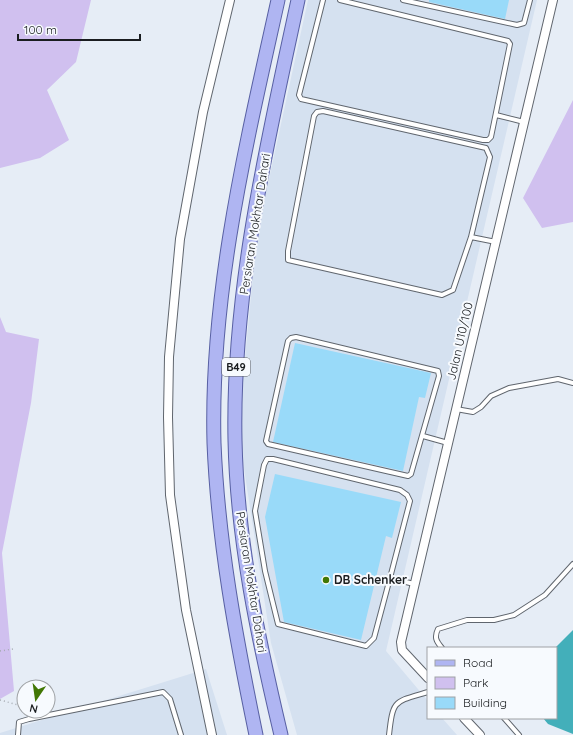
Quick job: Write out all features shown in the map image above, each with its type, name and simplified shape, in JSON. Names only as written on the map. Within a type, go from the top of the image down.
[{"type":"main road","name":"Persiaran Mokhtar Dahari","points":[[256,735],[237,642],[222,545],[214,442],[216,363],[225,263],[239,180],[278,0]]},
{"type":"main road","name":"Persiaran Mokhtar Dahari","points":[[281,735],[258,635],[242,538],[235,440],[236,374],[246,266],[276,101],[298,0]]},
{"type":"street","points":[[212,735],[186,610],[170,495],[168,417],[170,357],[180,239],[203,112],[230,0]]},
{"type":"street","name":"Jalan U10/100","points":[[427,677],[402,650],[401,642],[553,0]]},
{"type":"street","points":[[465,719],[480,735]]},
{"type":"lane","points":[[323,0],[299,95],[301,99],[483,140],[488,140],[491,137],[510,44],[508,41],[340,0]]},
{"type":"lane","points":[[403,0],[518,26],[524,23],[530,0]]},
{"type":"lane","points":[[323,111],[486,148],[490,158],[470,237],[453,290],[442,295],[288,260],[288,251],[314,116],[317,112],[323,111]]},
{"type":"lane","points":[[496,115],[524,122]]},
{"type":"lane","points":[[470,237],[496,242]]},
{"type":"lane","points":[[290,338],[296,338],[438,371],[439,376],[423,436],[411,474],[406,477],[268,444],[266,441],[290,338]]},
{"type":"lane","points":[[456,408],[473,412],[481,407],[491,396],[509,388],[558,380],[573,383]]},
{"type":"lane","points":[[423,436],[448,443]]},
{"type":"lane","points":[[267,459],[273,459],[400,490],[407,494],[410,500],[390,578],[374,638],[366,646],[278,624],[265,571],[255,511],[264,465],[267,459]]},
{"type":"lane","points":[[441,647],[437,642],[436,635],[438,629],[467,620],[494,620],[514,615],[545,595],[573,564]]},
{"type":"lane","points":[[390,578],[414,584]]},
{"type":"lane","points":[[18,735],[19,722],[29,719],[163,692],[170,699],[181,735]]},
{"type":"lane","points":[[389,735],[392,710],[399,701],[427,692]]},
{"type":"lane","points":[[505,719],[518,735]]},
{"type":"path","points":[[0,651],[13,649]]},
{"type":"path","points":[[0,700],[16,704]]},
{"type":"shaded area","points":[[308,0],[537,0],[386,651],[427,700],[427,719],[443,719],[457,735],[297,735],[271,643],[238,430],[257,234]]},
{"type":"shaded area","points":[[206,669],[227,735],[0,735],[0,733],[45,719],[56,719],[56,716]]},
{"type":"green space","points":[[0,0],[91,0],[76,62],[47,90],[69,140],[40,158],[0,168]]},
{"type":"green space","points":[[573,100],[573,222],[542,228],[523,198]]},
{"type":"green space","points":[[0,317],[6,332],[39,339],[31,403],[2,553],[14,691],[0,699]]},
{"type":"water","points":[[573,630],[573,734],[548,724],[544,719],[557,719],[556,647]]},
{"type":"building","points":[[429,0],[509,0],[505,19],[429,2]]},
{"type":"building","points":[[295,343],[431,373],[425,398],[419,397],[403,471],[273,442]]},
{"type":"building","name":"DB Schenker","points":[[275,474],[401,502],[392,538],[386,536],[361,640],[284,622],[265,517]]},
{"type":"place","name":"DB Schenker","points":[[326,580]]}]
